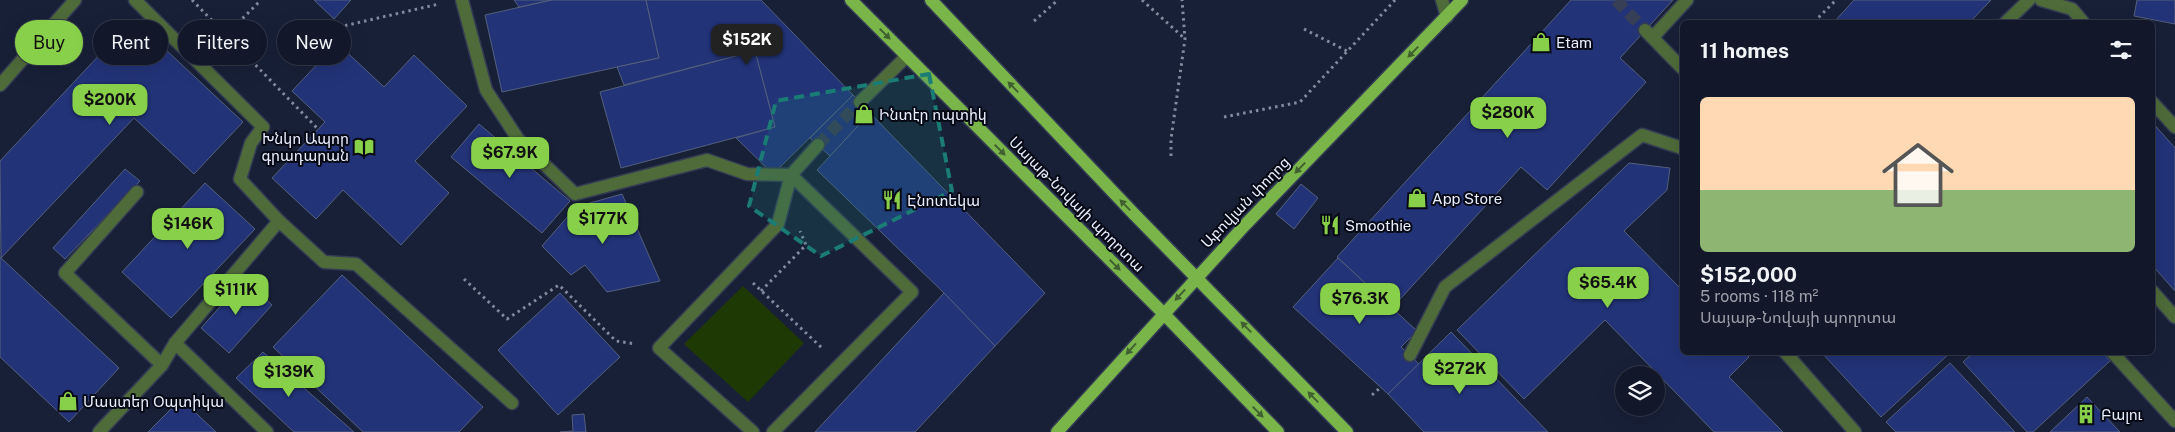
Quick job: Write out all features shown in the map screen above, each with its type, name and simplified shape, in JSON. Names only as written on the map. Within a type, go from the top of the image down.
[{"type":"main road","name":"Սայաթ-Նովայի պողոտա","points":[[851,0],[1163,313],[1278,432]]},
{"type":"main road","points":[[931,0],[1347,432]]},
{"type":"main road","name":"Աբովյան փողոց","points":[[1057,432],[1196,277],[1462,0]]},
{"type":"street","points":[[0,85],[75,0]]},
{"type":"street","points":[[135,0],[263,127],[251,143],[240,179],[280,222],[324,262],[356,264],[512,403]]},
{"type":"street","points":[[462,0],[486,90],[518,139],[575,194],[707,160],[747,174],[791,175],[912,292],[772,432]]},
{"type":"street","points":[[1442,0],[1447,17]]},
{"type":"street","points":[[1680,66],[1649,33],[1686,0]]},
{"type":"street","points":[[2008,20],[2029,0]]},
{"type":"street","points":[[2041,0],[2072,9],[2082,20]]},
{"type":"street","points":[[860,102],[907,56]]},
{"type":"street","points":[[2155,105],[2175,128]]},
{"type":"street","points":[[1410,355],[1445,287],[1591,173],[1642,135],[1680,147]]},
{"type":"street","points":[[753,432],[659,348],[778,224],[791,175],[818,145]]},
{"type":"street","points":[[137,192],[64,273],[162,365]]},
{"type":"street","points":[[99,432],[162,365],[175,343],[280,222]]},
{"type":"street","points":[[2155,294],[2175,317]]},
{"type":"street","points":[[175,343],[267,432]]},
{"type":"street","points":[[1788,355],[1855,432]]},
{"type":"street","points":[[2115,355],[2175,421]]},
{"type":"path","points":[[192,0],[212,20]]},
{"type":"path","points":[[240,20],[261,0]]},
{"type":"path","points":[[1034,21],[1058,0]]},
{"type":"path","points":[[1142,0],[1185,39]]},
{"type":"path","points":[[1171,156],[1171,139],[1185,39],[1182,0]]},
{"type":"path","points":[[1224,117],[1300,102],[1395,0]]},
{"type":"path","points":[[1816,20],[1836,0]]},
{"type":"path","points":[[351,24],[445,2]]},
{"type":"path","points":[[1304,29],[1347,52]]},
{"type":"path","points":[[256,65],[317,128]]},
{"type":"path","points":[[736,268],[840,365]]},
{"type":"path","points":[[464,279],[507,319],[559,284],[616,341],[659,348]]},
{"type":"path","points":[[1372,395],[1380,386]]},
{"type":"highlighted area","points":[[929,74],[952,191],[821,256],[749,206],[776,101]]},
{"type":"green space","points":[[743,286],[804,343],[748,402],[684,344]]},
{"type":"building","points":[[314,0],[351,0],[334,19]]},
{"type":"building","points":[[514,0],[552,0],[519,7]]},
{"type":"building","points":[[552,0],[646,0],[659,58],[502,92],[485,15]]},
{"type":"building","points":[[646,0],[761,0],[853,95],[773,174],[736,138],[775,127],[755,51],[624,85],[617,67],[659,58]]},
{"type":"building","points":[[1571,0],[1673,0],[1620,58],[1646,82],[1547,190],[1521,167],[1392,308],[1337,257]]},
{"type":"building","points":[[1854,0],[1991,0],[1972,20],[1836,20]]},
{"type":"building","points":[[2137,0],[2175,0],[2175,24],[2134,16]]},
{"type":"building","points":[[755,51],[775,127],[621,168],[600,92]]},
{"type":"building","points":[[168,52],[178,61],[178,65],[182,65],[243,122],[194,174],[134,118],[1,258],[0,161],[93,62],[93,65],[168,65]]},
{"type":"building","points":[[414,55],[467,106],[415,161],[449,193],[401,245],[343,190],[316,219],[272,178],[325,122],[292,91],[316,65],[351,65],[351,56],[384,87]]},
{"type":"building","points":[[853,95],[870,113],[830,156],[810,138]]},
{"type":"building","points":[[870,113],[1045,293],[995,346],[944,293],[817,170]]},
{"type":"building","points":[[479,124],[570,201],[542,233],[451,157]]},
{"type":"building","points":[[2155,125],[2175,148],[2175,291],[2155,268]]},
{"type":"building","points":[[1629,163],[1670,168],[1667,190],[1624,231],[1680,288],[1680,355],[1747,355],[1749,357],[1729,377],[1783,432],[1714,432],[1665,382],[1665,366],[1650,366],[1605,320],[1524,399],[1457,330]]},
{"type":"building","points":[[125,169],[140,181],[65,259],[53,248]]},
{"type":"building","points":[[205,183],[255,229],[171,318],[122,272]]},
{"type":"building","points":[[1301,184],[1318,198],[1294,229],[1276,214]]},
{"type":"building","points":[[622,194],[660,281],[607,292],[585,265],[571,275],[542,246],[576,207]]},
{"type":"building","points":[[0,257],[119,368],[69,422],[0,357]]},
{"type":"building","points":[[1338,258],[1417,331],[1401,347],[1419,364],[1388,394],[1293,307]]},
{"type":"building","points":[[342,275],[483,407],[459,432],[363,432],[273,347]]},
{"type":"building","points":[[244,280],[272,305],[229,353],[201,328]]},
{"type":"building","points":[[560,293],[620,357],[558,415],[498,350]]},
{"type":"building","points":[[944,293],[995,346],[915,432],[815,432]]},
{"type":"building","points":[[1451,332],[1548,432],[1424,432],[1388,394]]},
{"type":"building","points":[[263,352],[354,432],[294,432],[236,378]]},
{"type":"building","points":[[1824,355],[1948,355],[1881,417]]},
{"type":"building","points":[[1971,355],[2105,355],[2110,361],[2033,432],[2027,432],[1963,362]]},
{"type":"building","points":[[1950,363],[2015,432],[1896,432],[1886,422]]},
{"type":"building","name":"Բալու","points":[[2087,397],[2120,432],[2050,432]]},
{"type":"building","points":[[181,399],[216,432],[148,432]]},
{"type":"building","points":[[584,414],[586,432],[560,432],[573,431],[572,415]]},
{"type":"tunnel","points":[[1616,0],[1645,30]]},
{"type":"tunnel","points":[[818,145],[860,102]]},
{"type":"place","name":"Etam","points":[[1541,42]]},
{"type":"place","name":"Ինտէր ոպտիկ","points":[[864,114]]},
{"type":"place","name":"Խնկո Ապոր գրադարան","points":[[364,147]]},
{"type":"place","name":"App Store","points":[[1417,198]]},
{"type":"place","name":"Էնոտեկա","points":[[892,200]]},
{"type":"place","name":"Smoothie","points":[[1330,225]]},
{"type":"place","name":"Մաստեր Օպտիկա","points":[[68,401]]},
{"type":"place","name":"Բալու","points":[[2086,414]]}]
